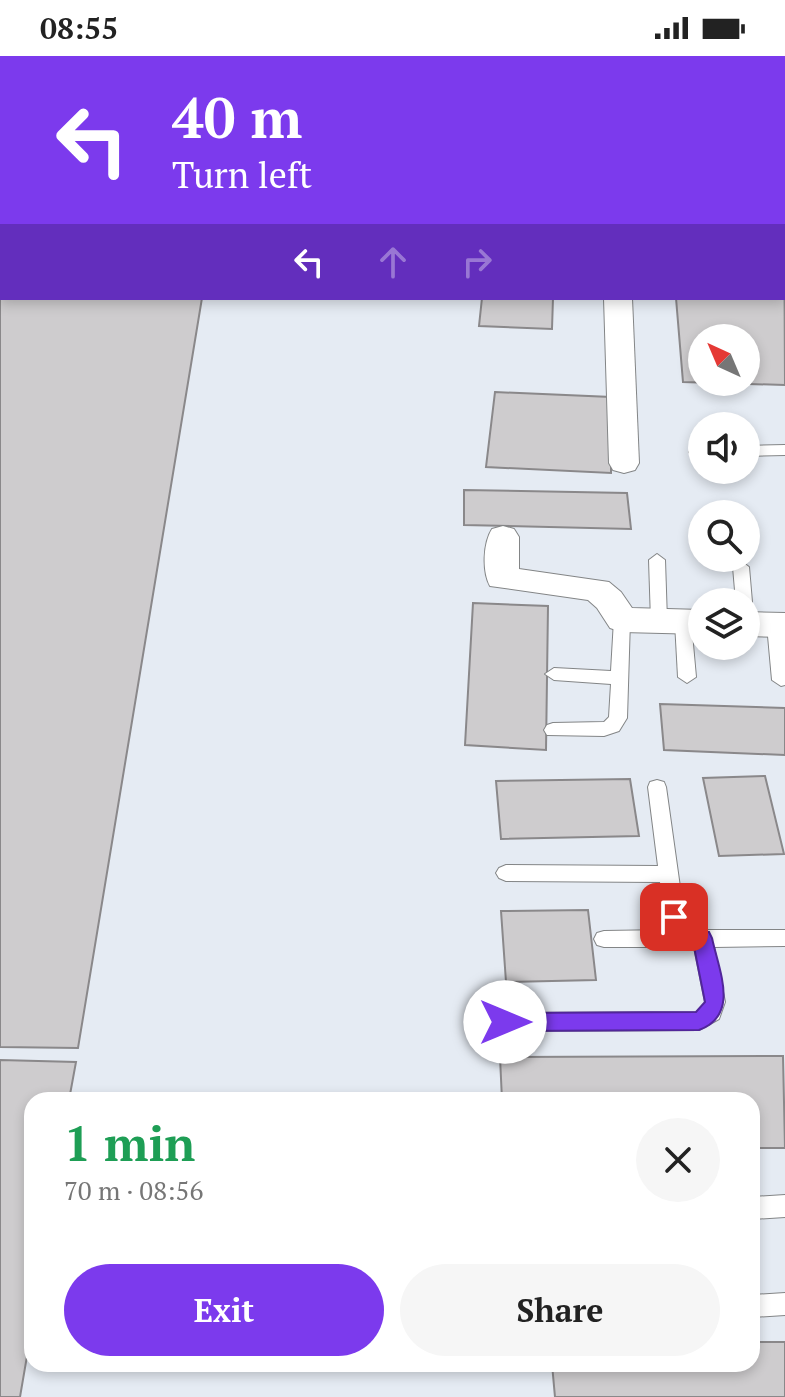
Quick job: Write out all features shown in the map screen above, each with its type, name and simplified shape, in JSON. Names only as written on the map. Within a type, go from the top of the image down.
[{"type":"street","points":[[618,300],[624,463]]},
{"type":"street","points":[[503,537],[502,578],[597,590],[609,600],[622,620],[681,622]]},
{"type":"lane","points":[[760,451],[785,450]]},
{"type":"lane","points":[[657,560],[681,622],[687,677]]},
{"type":"lane","points":[[553,730],[613,726],[618,718],[622,620]]},
{"type":"lane","points":[[763,624],[781,680]]},
{"type":"lane","points":[[554,674],[620,678]]},
{"type":"lane","points":[[657,787],[677,939]]},
{"type":"lane","points":[[506,873],[668,874]]},
{"type":"lane","points":[[505,1022],[699,1021],[712,1013],[715,1002],[702,938]]},
{"type":"lane","points":[[604,939],[785,938]]},
{"type":"lane","points":[[760,1208],[785,1206]]},
{"type":"lane","points":[[760,1306],[785,1304]]},
{"type":"shaded area","points":[[0,300],[785,300],[785,1397],[0,1397]]},
{"type":"building","points":[[0,300],[202,300],[78,1048],[0,1047]]},
{"type":"building","points":[[482,300],[553,300],[552,329],[479,326]]},
{"type":"building","points":[[676,300],[785,300],[785,385],[760,384],[760,324],[688,324],[688,382],[683,382]]},
{"type":"building","points":[[495,392],[611,397],[611,473],[486,467]]},
{"type":"building","points":[[464,490],[627,493],[631,529],[464,525]]},
{"type":"building","points":[[473,603],[548,606],[546,750],[465,745]]},
{"type":"building","points":[[660,704],[785,708],[785,755],[664,750]]},
{"type":"building","points":[[765,776],[784,854],[719,856],[703,778]]},
{"type":"building","points":[[630,779],[639,836],[501,839],[496,781]]},
{"type":"building","points":[[588,910],[596,980],[506,982],[501,911]]},
{"type":"building","points":[[783,1056],[785,1148],[760,1148],[760,1092],[502,1092],[500,1057]]},
{"type":"building","points":[[0,1060],[76,1062],[70,1092],[24,1092],[24,1372],[20,1397],[0,1397]]},
{"type":"building","points":[[760,1342],[785,1342],[785,1397],[555,1397],[553,1372],[760,1372]]},
{"type":"route","points":[[505,1022],[699,1021],[712,1013],[715,1002],[702,938],[677,939],[674,917]]}]
